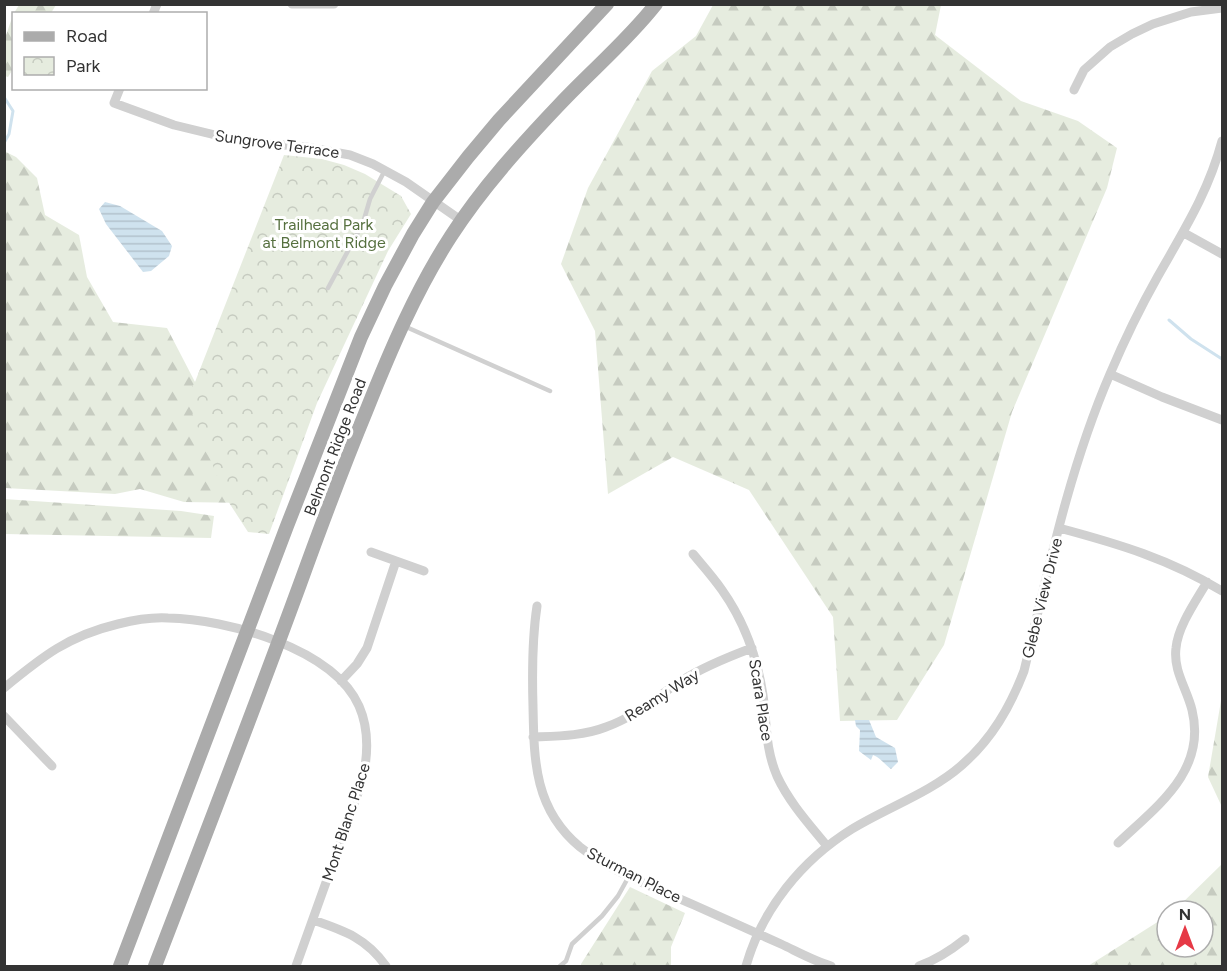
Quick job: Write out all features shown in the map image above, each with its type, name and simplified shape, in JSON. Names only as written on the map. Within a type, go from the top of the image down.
[{"type":"main road","name":"Belmont Ridge Road","points":[[120,966],[287,526],[361,337],[385,286],[433,202],[499,120],[607,4]]},
{"type":"main road","name":"Belmont Ridge Road","points":[[155,966],[338,481],[402,325],[446,245],[473,205],[516,152],[642,22],[656,4]]},
{"type":"street","points":[[292,4],[334,4]]},
{"type":"street","points":[[1074,90],[1084,70],[1110,47],[1132,34],[1153,24],[1191,12],[1222,8]]},
{"type":"street","name":"Sungrove Terrace","points":[[119,90],[114,103],[174,125],[240,141],[350,154],[385,170],[462,221]]},
{"type":"street","name":"Glebe View Drive","points":[[746,966],[758,933],[776,901],[792,879],[809,862],[852,828],[923,791],[961,766],[994,730],[1006,712],[1024,671],[1059,528],[1091,423],[1134,321],[1206,189],[1222,141]]},
{"type":"street","points":[[1184,233],[1222,254]]},
{"type":"street","points":[[1110,374],[1222,420]]},
{"type":"street","points":[[1059,528],[1113,542],[1147,554],[1222,591]]},
{"type":"street","points":[[371,552],[424,571]]},
{"type":"street","name":"Scara Place","points":[[693,554],[734,608],[752,648],[759,672],[770,757],[777,775],[796,808],[827,846]]},
{"type":"street","points":[[341,681],[357,664],[367,648],[396,561]]},
{"type":"street","points":[[1118,843],[1174,789],[1190,761],[1194,736],[1193,712],[1177,670],[1176,646],[1179,633],[1207,582]]},
{"type":"street","name":"Sturman Place","points":[[537,606],[532,661],[535,763],[538,782],[546,801],[564,831],[595,858],[629,876],[831,966]]},
{"type":"street","name":"Mont Blanc Place","points":[[4,688],[57,647],[75,638],[120,623],[166,618],[191,619],[248,632],[279,642],[320,663],[341,681],[358,705],[364,720],[367,736],[366,761],[362,782],[296,966]]},
{"type":"street","name":"Reamy Way","points":[[533,737],[571,735],[605,728],[644,708],[701,669],[752,648]]},
{"type":"street","points":[[4,716],[52,766]]},
{"type":"street","points":[[313,920],[358,939],[371,948],[386,966]]},
{"type":"street","points":[[919,966],[950,951],[965,939]]},
{"type":"lane","points":[[328,288],[363,223],[370,199],[385,170]]},
{"type":"lane","points":[[402,325],[550,391]]},
{"type":"lane","points":[[560,966],[566,961],[572,944],[602,916],[618,896],[629,876]]},
{"type":"green space","points":[[19,4],[56,5],[52,12],[15,12]]},
{"type":"green space","points":[[713,5],[941,5],[935,35],[1021,101],[1078,121],[1117,148],[1107,188],[1012,412],[944,645],[897,720],[840,721],[833,617],[749,490],[673,457],[608,494],[595,331],[561,264],[588,188],[652,71],[696,36]]},
{"type":"green space","points":[[12,18],[12,71],[8,77],[5,76],[5,38]]},
{"type":"green space","points":[[4,151],[16,157],[37,178],[45,215],[79,235],[87,277],[113,322],[167,328],[195,382],[248,503],[184,502],[140,489],[115,494],[5,488]]},
{"type":"green space","name":"Trailhead Park at Belmont Ridge","points":[[284,155],[322,159],[365,174],[401,196],[411,214],[388,251],[317,403],[269,534],[248,532],[226,498],[186,398],[195,382]]},
{"type":"green space","points":[[4,499],[181,511],[214,516],[211,538],[5,534]]},
{"type":"green space","points":[[1222,695],[1222,807],[1208,777]]},
{"type":"green space","points":[[1222,864],[1222,966],[1088,966],[1155,924],[1155,959],[1215,959],[1215,899],[1186,899]]},
{"type":"green space","points":[[630,887],[685,913],[671,947],[671,966],[581,966],[581,964]]},
{"type":"water","points":[[105,202],[120,206],[162,231],[172,246],[169,256],[151,271],[143,272],[106,224],[99,209]]},
{"type":"water","points":[[855,720],[869,720],[876,737],[895,748],[898,762],[891,769],[876,756],[873,755],[871,760],[859,751],[860,730]]},
{"type":"waterway","points":[[4,97],[13,111],[9,134],[4,143]]},
{"type":"waterway","points":[[1169,320],[1191,339],[1222,359]]}]
